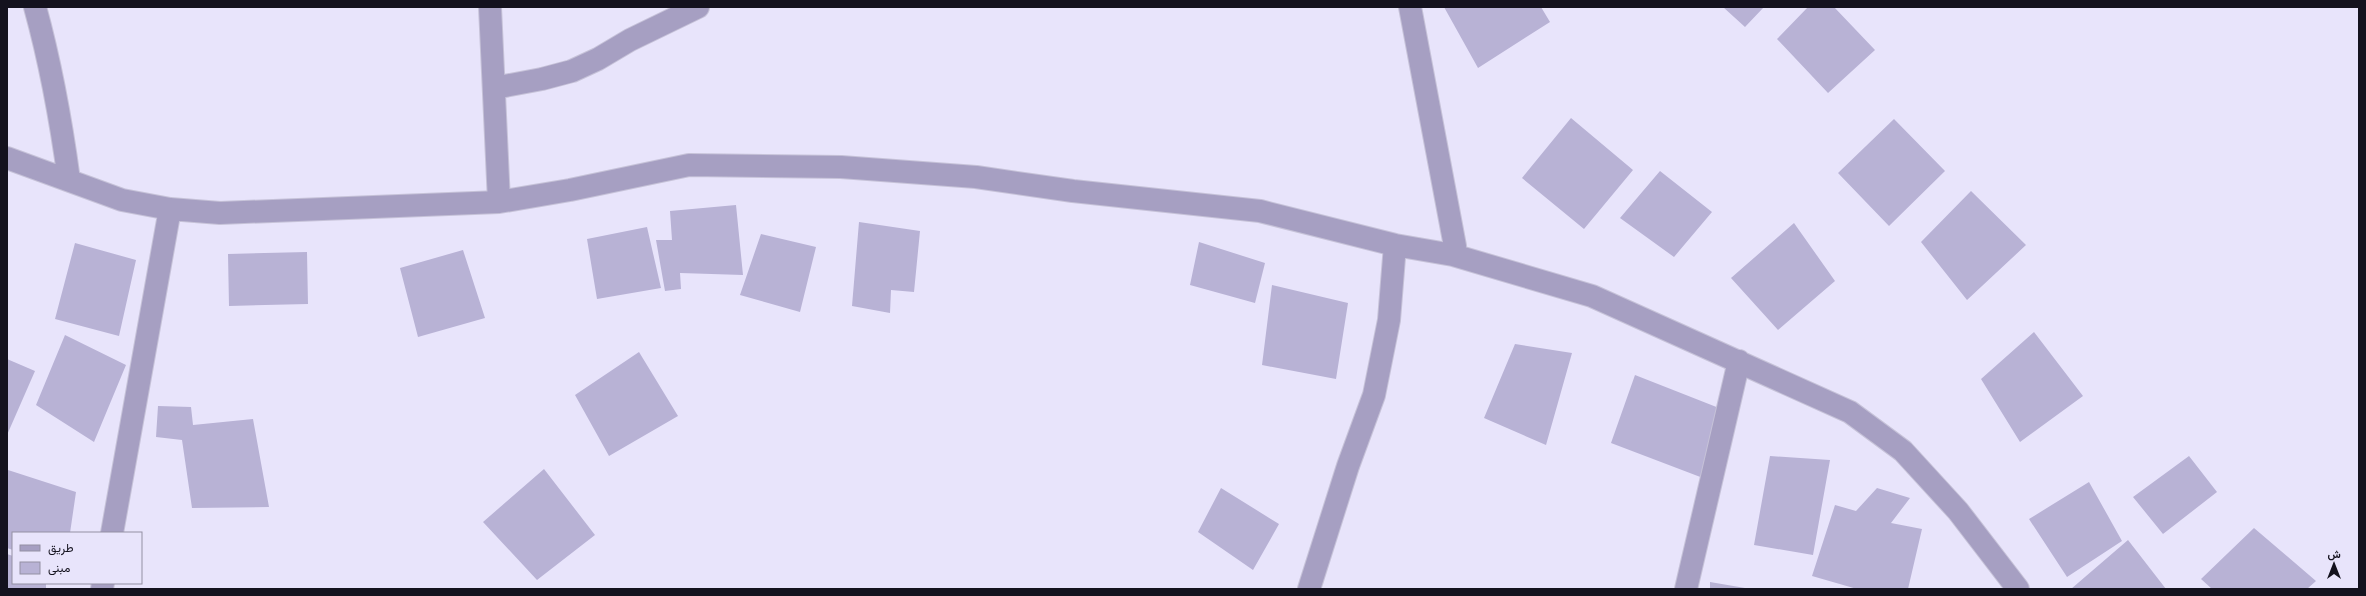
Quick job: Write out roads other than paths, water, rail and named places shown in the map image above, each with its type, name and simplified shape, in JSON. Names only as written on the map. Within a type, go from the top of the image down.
[{"type":"street","points":[[35,7],[51,66],[61,115],[69,180]]},
{"type":"street","points":[[490,7],[500,202]]},
{"type":"street","points":[[494,88],[542,79],[572,71],[598,59],[630,40],[698,7]]},
{"type":"street","points":[[1410,7],[1455,246],[1453,255]]},
{"type":"street","points":[[7,158],[122,200],[170,209],[220,213],[500,202],[570,190],[689,165],[840,167],[976,177],[1073,191],[1260,211],[1395,246],[1453,255],[1592,296],[1740,361],[1850,412],[1903,451],[1958,511],[2018,589]]},
{"type":"street","points":[[112,532],[170,209]]},
{"type":"street","points":[[1309,589],[1348,466],[1374,395],[1389,320],[1395,246]]},
{"type":"street","points":[[1686,589],[1740,361]]}]
